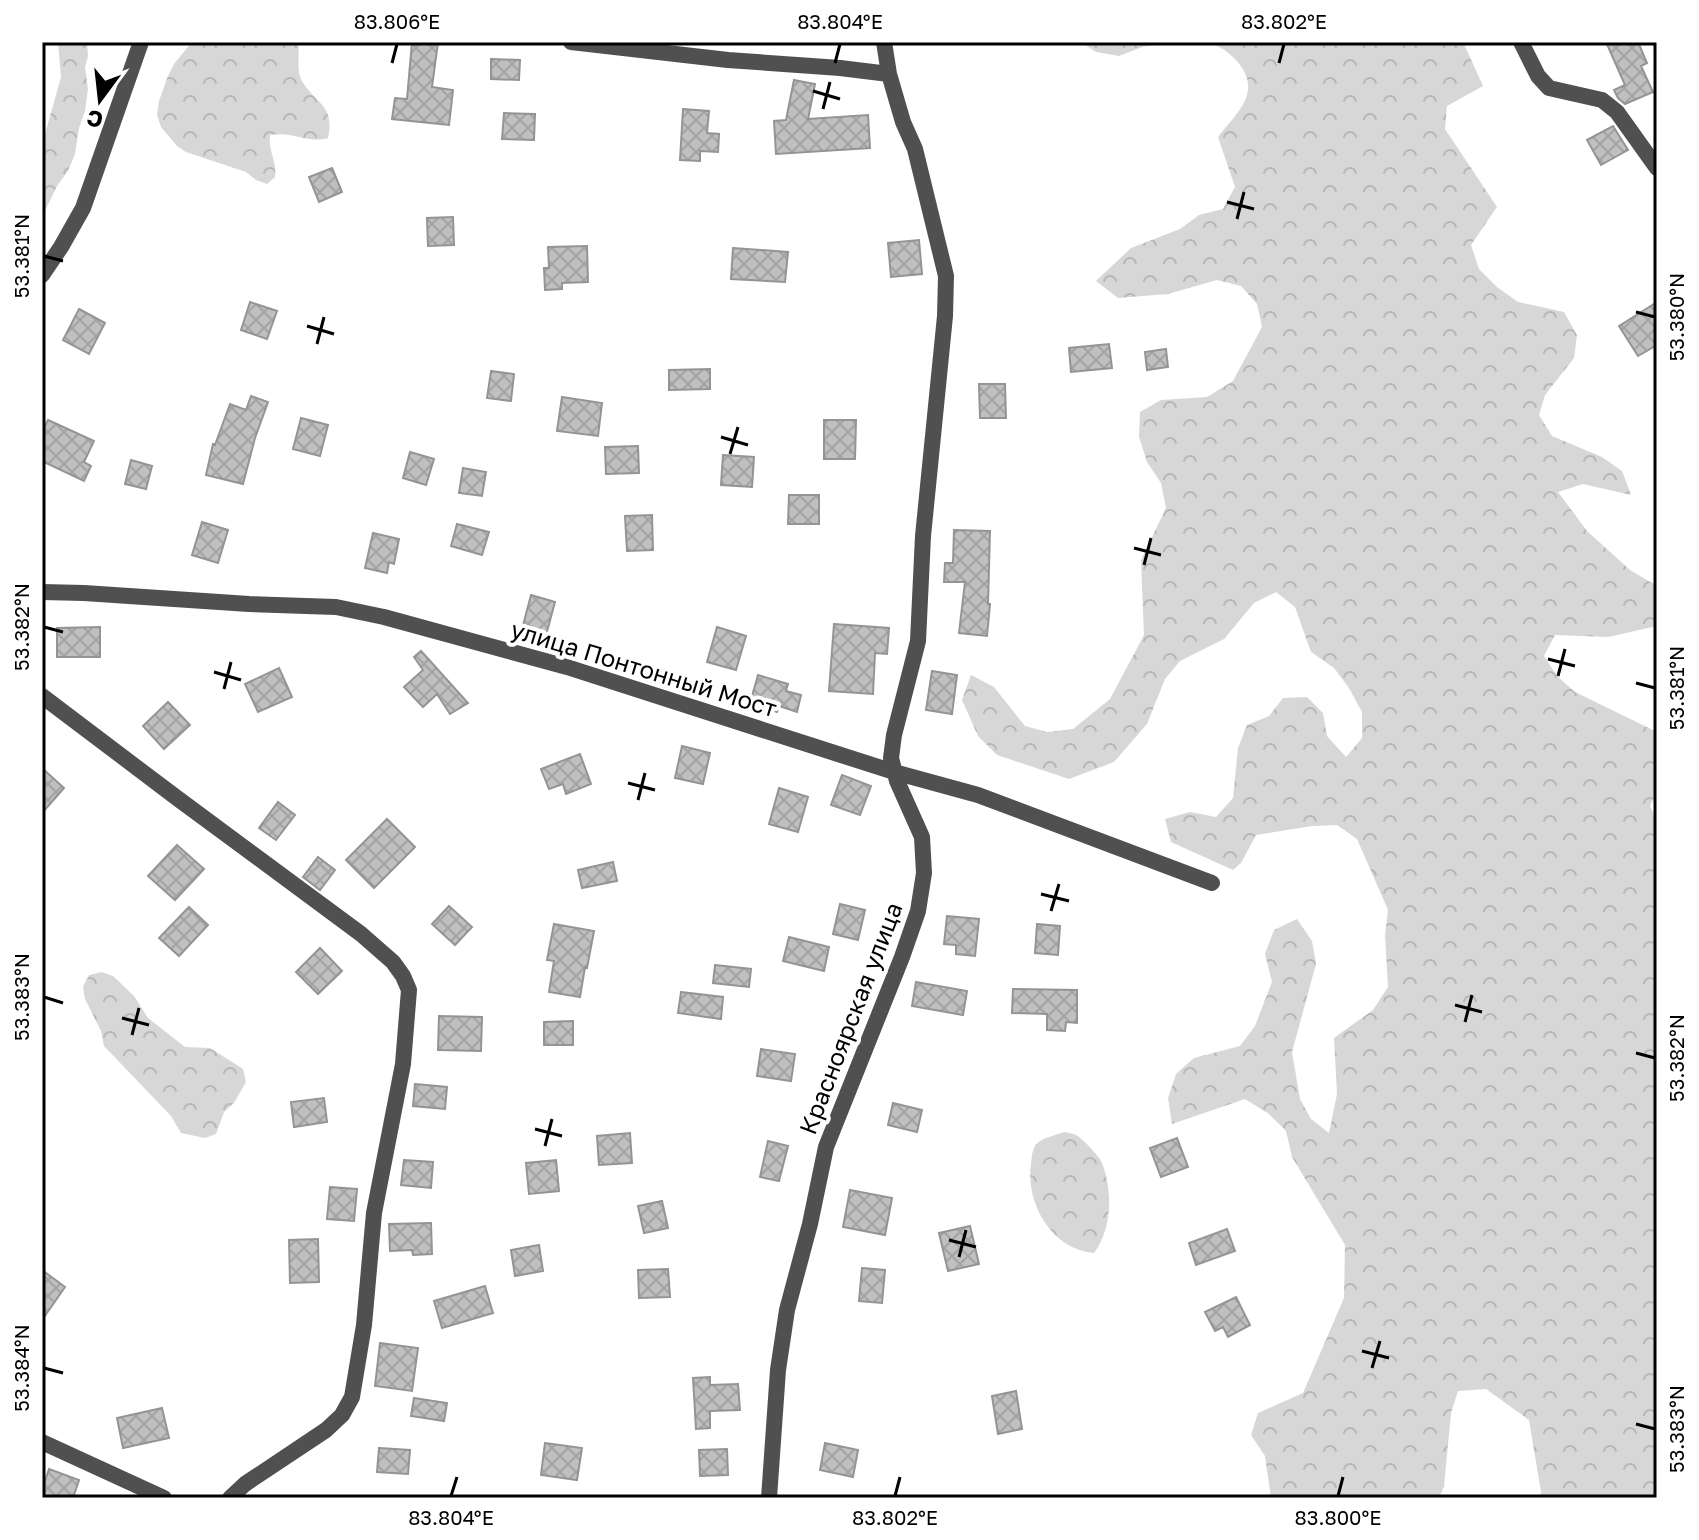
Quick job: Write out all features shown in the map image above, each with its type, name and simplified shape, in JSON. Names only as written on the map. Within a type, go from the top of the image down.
[{"type":"street","points":[[42,275],[83,208],[141,42]]},
{"type":"street","points":[[571,42],[889,74]]},
{"type":"street","name":"Красноярская улица","points":[[769,1498],[778,1370],[787,1310],[826,1147],[902,957],[918,911],[924,873],[922,837],[891,758],[918,641],[923,536],[945,316],[946,276],[915,149],[903,122],[889,74],[884,42]]},
{"type":"street","points":[[1521,42],[1538,76],[1549,88],[1602,100],[1617,112],[1657,168]]},
{"type":"street","name":"улица Понтонный Мост","points":[[42,592],[336,607],[399,621],[567,667],[894,772],[978,795],[1212,883]]},
{"type":"street","points":[[42,696],[361,934],[393,962],[409,990],[403,1064],[374,1213],[364,1325],[352,1397],[342,1415],[326,1430],[245,1484],[230,1498]]},
{"type":"street","points":[[42,1442],[164,1498]]},
{"type":"green space","points":[[58,42],[87,42],[85,67],[88,89],[75,154],[42,217],[42,145],[61,77]]},
{"type":"green space","points":[[192,42],[298,42],[300,77],[327,111],[328,138],[314,140],[270,135],[275,177],[267,184],[246,172],[186,152],[177,146],[161,127],[157,115],[159,101],[174,64]]},
{"type":"green space","points":[[1081,42],[1174,42],[1142,47],[1119,56],[1096,52]]},
{"type":"green space","points":[[1204,42],[1463,42],[1483,86],[1447,106],[1445,129],[1497,207],[1471,245],[1479,269],[1518,302],[1564,312],[1577,335],[1574,358],[1545,395],[1539,415],[1552,436],[1602,457],[1622,471],[1631,495],[1583,484],[1558,492],[1587,531],[1630,570],[1657,586],[1657,626],[1608,637],[1555,635],[1544,656],[1557,676],[1575,692],[1657,732],[1657,791],[1650,806],[1657,821],[1657,1498],[1540,1498],[1529,1420],[1486,1389],[1458,1391],[1451,1413],[1444,1486],[1439,1498],[1271,1498],[1265,1456],[1251,1435],[1258,1413],[1303,1393],[1344,1298],[1345,1245],[1292,1157],[1286,1131],[1269,1114],[1245,1099],[1172,1124],[1168,1098],[1176,1074],[1194,1058],[1240,1046],[1255,1026],[1272,982],[1265,954],[1274,930],[1297,919],[1312,941],[1316,964],[1292,1052],[1300,1099],[1311,1119],[1329,1133],[1337,1094],[1334,1038],[1373,1010],[1388,987],[1385,935],[1388,910],[1357,839],[1337,825],[1256,835],[1241,863],[1233,870],[1171,842],[1165,819],[1190,812],[1216,817],[1233,798],[1238,748],[1247,725],[1269,716],[1283,698],[1307,697],[1323,713],[1327,736],[1346,757],[1362,738],[1362,712],[1334,668],[1311,652],[1295,607],[1276,592],[1254,603],[1224,639],[1180,661],[1165,679],[1147,724],[1114,762],[1069,779],[997,755],[978,736],[962,700],[971,675],[994,687],[1025,726],[1047,732],[1073,729],[1110,699],[1144,635],[1141,560],[1166,508],[1161,483],[1147,462],[1139,437],[1140,412],[1161,400],[1207,397],[1233,381],[1262,327],[1257,304],[1241,286],[1217,280],[1168,294],[1118,298],[1096,281],[1131,248],[1180,229],[1199,215],[1223,209],[1235,187],[1218,137],[1245,101],[1248,82],[1234,58],[1218,46]]},
{"type":"green space","points":[[102,972],[113,976],[134,996],[148,1018],[185,1047],[210,1048],[243,1069],[246,1082],[234,1103],[224,1112],[216,1134],[205,1138],[181,1133],[171,1116],[104,1046],[83,987],[89,975]]},
{"type":"green space","points":[[1064,1132],[1075,1134],[1087,1144],[1101,1160],[1106,1174],[1109,1210],[1104,1233],[1094,1253],[1079,1250],[1054,1234],[1044,1222],[1032,1194],[1032,1157],[1037,1143]]},
{"type":"building","points":[[412,42],[438,42],[432,87],[453,90],[449,125],[392,119],[395,98],[407,99]]},
{"type":"building","points":[[1606,42],[1638,42],[1647,63],[1641,66],[1653,92],[1625,104],[1618,98],[1614,90],[1625,85]]},
{"type":"building","points":[[491,59],[520,60],[519,80],[491,79]]},
{"type":"building","points":[[794,80],[815,84],[808,119],[868,115],[870,148],[776,154],[774,121],[786,120]]},
{"type":"building","points":[[683,109],[709,111],[707,133],[719,134],[718,152],[700,151],[700,161],[680,160]]},
{"type":"building","points":[[504,113],[535,114],[534,140],[502,139]]},
{"type":"building","points":[[1613,126],[1628,150],[1601,165],[1587,140]]},
{"type":"building","points":[[332,168],[342,192],[319,202],[309,177]]},
{"type":"building","points":[[453,217],[454,245],[428,246],[427,218]]},
{"type":"building","points":[[919,240],[922,274],[891,277],[888,243]]},
{"type":"building","points":[[587,246],[588,282],[562,283],[562,289],[545,290],[544,268],[549,268],[548,247]]},
{"type":"building","points":[[733,248],[788,252],[785,282],[731,279]]},
{"type":"building","points":[[250,302],[277,311],[267,339],[241,330]]},
{"type":"building","points":[[1657,302],[1657,345],[1638,356],[1619,326]]},
{"type":"building","points":[[79,309],[105,323],[89,354],[63,340]]},
{"type":"building","points":[[1109,344],[1112,368],[1071,372],[1069,348]]},
{"type":"building","points":[[1166,349],[1168,367],[1147,370],[1145,352]]},
{"type":"building","points":[[710,369],[710,389],[669,390],[669,370]]},
{"type":"building","points":[[491,371],[514,374],[511,401],[487,398]]},
{"type":"building","points":[[979,384],[1005,384],[1006,418],[980,418]]},
{"type":"building","points":[[251,396],[268,402],[243,484],[206,475],[213,444],[230,404],[246,410]]},
{"type":"building","points":[[562,397],[602,403],[598,436],[557,431]]},
{"type":"building","points":[[301,418],[328,425],[320,456],[293,449]]},
{"type":"building","points":[[48,420],[94,441],[84,462],[91,466],[84,481],[42,461],[42,432]]},
{"type":"building","points":[[824,420],[856,420],[855,459],[824,459]]},
{"type":"building","points":[[638,446],[639,473],[606,474],[605,447]]},
{"type":"building","points":[[410,452],[434,459],[426,485],[403,478]]},
{"type":"building","points":[[723,455],[754,457],[752,487],[721,485]]},
{"type":"building","points":[[131,460],[152,466],[146,489],[125,484]]},
{"type":"building","points":[[463,468],[486,472],[482,496],[459,493]]},
{"type":"building","points":[[789,495],[819,495],[819,524],[788,524]]},
{"type":"building","points":[[652,515],[653,550],[627,551],[625,516]]},
{"type":"building","points":[[202,522],[228,530],[218,563],[192,555]]},
{"type":"building","points":[[457,524],[489,532],[482,555],[451,546]]},
{"type":"building","points":[[954,530],[990,531],[987,636],[959,633],[965,582],[944,582],[945,563],[953,563]]},
{"type":"building","points":[[373,533],[399,539],[394,564],[389,562],[387,573],[365,568]]},
{"type":"building","points":[[531,595],[555,602],[545,639],[521,633]]},
{"type":"building","points":[[834,624],[889,628],[887,654],[875,653],[873,694],[829,691]]},
{"type":"building","points":[[100,627],[100,657],[57,657],[57,628]]},
{"type":"building","points":[[717,627],[746,636],[736,670],[707,662]]},
{"type":"building","points":[[421,651],[468,703],[450,714],[437,694],[423,707],[404,687],[423,670],[414,657]]},
{"type":"building","points":[[279,668],[292,697],[258,712],[245,684]]},
{"type":"building","points":[[932,671],[957,675],[952,714],[926,710]]},
{"type":"building","points":[[758,675],[788,684],[786,691],[801,695],[797,712],[779,706],[777,712],[750,703]]},
{"type":"building","points":[[168,702],[190,725],[164,749],[143,726]]},
{"type":"building","points":[[682,746],[710,753],[703,784],[675,778]]},
{"type":"building","points":[[580,754],[591,784],[566,794],[563,784],[549,789],[541,769]]},
{"type":"building","points":[[42,768],[64,788],[42,813]]},
{"type":"building","points":[[842,775],[871,786],[860,815],[831,805]]},
{"type":"building","points":[[779,788],[808,797],[798,832],[769,824]]},
{"type":"building","points":[[278,802],[295,815],[276,840],[259,828]]},
{"type":"building","points":[[387,819],[415,847],[374,888],[346,860]]},
{"type":"building","points":[[177,845],[204,869],[175,900],[148,876]]},
{"type":"building","points":[[318,857],[335,870],[320,890],[303,877]]},
{"type":"building","points":[[613,862],[617,881],[582,888],[578,870]]},
{"type":"building","points":[[840,904],[865,910],[858,940],[833,934]]},
{"type":"building","points":[[449,906],[472,927],[455,945],[432,924]]},
{"type":"building","points":[[189,907],[208,925],[179,956],[159,938]]},
{"type":"building","points":[[947,916],[979,919],[975,956],[956,954],[956,945],[944,944]]},
{"type":"building","points":[[554,924],[594,931],[580,997],[549,992],[554,961],[547,960]]},
{"type":"building","points":[[1037,924],[1060,926],[1058,955],[1035,953]]},
{"type":"building","points":[[789,937],[829,947],[824,971],[783,961]]},
{"type":"building","points":[[320,948],[342,971],[318,994],[296,972]]},
{"type":"building","points":[[715,965],[751,969],[749,987],[713,983]]},
{"type":"building","points":[[916,982],[967,991],[963,1015],[912,1006]]},
{"type":"building","points":[[1013,989],[1077,990],[1077,1023],[1066,1022],[1065,1031],[1047,1030],[1047,1014],[1012,1013]]},
{"type":"building","points":[[681,992],[723,997],[721,1019],[678,1013]]},
{"type":"building","points":[[439,1016],[482,1017],[481,1051],[438,1050]]},
{"type":"building","points":[[573,1021],[573,1045],[544,1045],[544,1022]]},
{"type":"building","points":[[761,1049],[795,1054],[791,1081],[757,1076]]},
{"type":"building","points":[[415,1084],[447,1087],[445,1109],[413,1106]]},
{"type":"building","points":[[324,1098],[327,1122],[294,1127],[291,1102]]},
{"type":"building","points":[[893,1103],[922,1110],[917,1132],[888,1125]]},
{"type":"building","points":[[630,1133],[632,1163],[599,1165],[597,1136]]},
{"type":"building","points":[[1177,1138],[1188,1167],[1161,1177],[1150,1148]]},
{"type":"building","points":[[768,1141],[788,1146],[779,1181],[760,1177]]},
{"type":"building","points":[[404,1160],[433,1162],[431,1188],[401,1185]]},
{"type":"building","points":[[556,1160],[559,1191],[529,1194],[526,1163]]},
{"type":"building","points":[[330,1187],[357,1189],[354,1221],[327,1219]]},
{"type":"building","points":[[850,1190],[892,1198],[885,1235],[843,1227]]},
{"type":"building","points":[[662,1201],[668,1228],[644,1233],[638,1206]]},
{"type":"building","points":[[431,1223],[432,1254],[413,1255],[412,1250],[390,1251],[389,1224]]},
{"type":"building","points":[[970,1226],[979,1264],[948,1271],[939,1233]]},
{"type":"building","points":[[1227,1229],[1235,1251],[1196,1265],[1189,1243]]},
{"type":"building","points":[[318,1239],[319,1282],[290,1283],[289,1240]]},
{"type":"building","points":[[539,1245],[543,1271],[515,1276],[511,1250]]},
{"type":"building","points":[[862,1268],[885,1270],[882,1303],[859,1301]]},
{"type":"building","points":[[668,1269],[670,1297],[639,1298],[638,1270]]},
{"type":"building","points":[[42,1270],[65,1287],[42,1320]]},
{"type":"building","points":[[485,1286],[493,1313],[442,1328],[434,1301]]},
{"type":"building","points":[[1236,1297],[1250,1325],[1228,1337],[1223,1327],[1215,1331],[1205,1312]]},
{"type":"building","points":[[380,1343],[418,1348],[412,1391],[375,1386]]},
{"type":"building","points":[[710,1377],[710,1385],[738,1384],[740,1410],[710,1411],[710,1428],[696,1429],[693,1378]]},
{"type":"building","points":[[1016,1391],[1022,1429],[998,1434],[992,1396]]},
{"type":"building","points":[[414,1398],[447,1403],[444,1421],[411,1416]]},
{"type":"building","points":[[162,1408],[169,1438],[123,1448],[117,1418]]},
{"type":"building","points":[[545,1443],[582,1448],[577,1480],[541,1475]]},
{"type":"building","points":[[825,1443],[858,1450],[853,1477],[820,1470]]},
{"type":"building","points":[[379,1448],[410,1450],[408,1474],[377,1472]]},
{"type":"building","points":[[727,1449],[728,1475],[700,1476],[699,1450]]},
{"type":"building","points":[[49,1469],[79,1480],[73,1498],[42,1498]]}]
